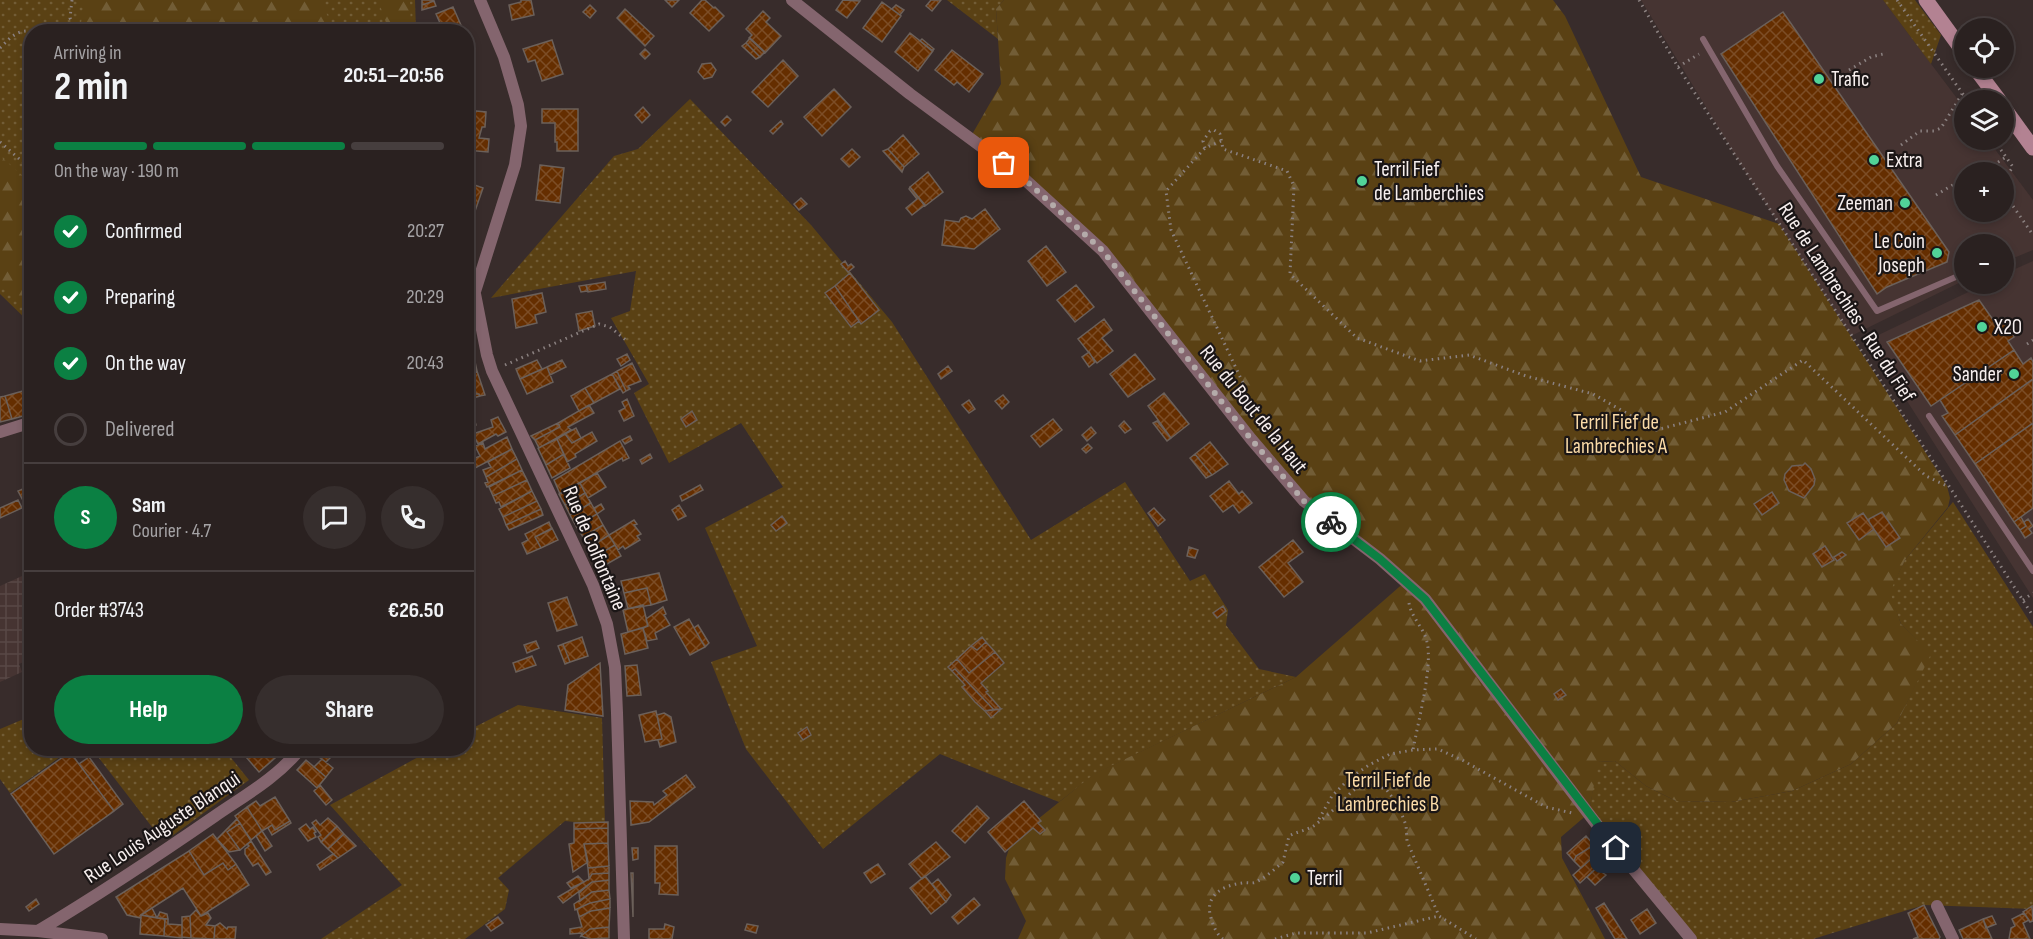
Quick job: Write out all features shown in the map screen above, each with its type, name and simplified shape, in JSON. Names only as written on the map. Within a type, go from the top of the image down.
[{"type":"main road","points":[[1926,0],[1954,39]]},
{"type":"main road","points":[[2014,122],[2033,148]]},
{"type":"street","points":[[474,297],[516,165],[521,126],[518,105],[504,57],[480,0]]},
{"type":"street","name":"Rue du Bout de la Haut","points":[[792,0],[910,94],[1021,176],[1103,251],[1251,439],[1304,501],[1407,581],[1425,599],[1586,810],[1691,939]]},
{"type":"street","name":"Rue de Colfontaine","points":[[475,294],[487,356],[492,370],[593,585],[607,624],[615,667],[617,702],[624,939]]},
{"type":"street","points":[[0,432],[24,424]]},
{"type":"street","name":"Rue Louis Auguste Blanqui","points":[[38,931],[132,872],[261,784],[285,766],[294,756]]},
{"type":"street","points":[[1937,906],[1953,939]]},
{"type":"street","points":[[0,929],[102,939]]},
{"type":"street","points":[[0,933],[15,931]]},
{"type":"lane","points":[[1703,39],[1777,166],[1877,311],[1954,278]]},
{"type":"lane","points":[[1929,416],[2033,571]]},
{"type":"path","points":[[72,0],[70,18],[73,24]]},
{"type":"path","name":"Rue de Lambrechies - Rue du Fief","points":[[1640,0],[1678,67],[2033,616]]},
{"type":"path","points":[[1897,0],[1959,90]]},
{"type":"path","points":[[0,48],[12,35],[24,30]]},
{"type":"path","points":[[1678,67],[1709,48]]},
{"type":"path","points":[[1849,70],[1871,57],[1887,53]]},
{"type":"path","points":[[1901,145],[1920,131],[1934,131],[1941,128],[1954,107]]},
{"type":"path","points":[[1205,148],[1203,141],[1210,131],[1214,130],[1220,134],[1223,149],[1287,171],[1294,186],[1290,274],[1357,338],[1420,361],[1469,355],[1526,376],[1593,394],[1656,430],[1725,412],[1803,360],[1926,476],[1947,486]]},
{"type":"path","points":[[1221,141],[1205,148],[1166,191],[1171,230],[1243,383],[1243,393]]},
{"type":"path","points":[[0,142],[24,163]]},
{"type":"path","points":[[2002,150],[2013,167],[2004,179],[2004,193],[2033,235]]},
{"type":"path","points":[[1999,162],[2007,157]]},
{"type":"path","points":[[1936,195],[1954,184]]},
{"type":"path","points":[[492,370],[599,324],[610,327],[627,341]]},
{"type":"path","points":[[2027,344],[2033,340]]},
{"type":"path","points":[[1407,581],[1410,609],[1426,638],[1429,656],[1413,750]]},
{"type":"path","points":[[2022,600],[2033,593]]},
{"type":"path","points":[[1317,824],[1332,796],[1350,778],[1390,754],[1413,750],[1438,749],[1546,807],[1578,815],[1586,810]]},
{"type":"path","points":[[1223,939],[1212,921],[1209,910],[1211,898],[1221,888],[1242,883],[1255,883],[1283,862],[1289,836],[1306,831],[1317,824],[1344,800],[1349,792],[1367,784],[1386,789],[1398,804],[1406,825],[1407,841],[1439,916],[1476,939]]},
{"type":"path","points":[[1275,939],[1296,933],[1367,933],[1439,916]]},
{"type":"shaded area","points":[[1641,0],[1883,0],[1954,94],[1954,150],[1996,150],[2004,162],[1954,162],[1954,222],[2014,222],[2014,175],[2033,200],[2033,250],[2014,258],[2014,234],[1954,234],[1954,285],[1851,336],[1749,178]]},
{"type":"shaded area","points":[[2033,261],[2033,598],[1868,340],[1964,294],[2014,294],[2014,270]]},
{"type":"shaded area","points":[[24,575],[24,662],[19,664],[22,672],[0,682],[0,586]]},
{"type":"green space","points":[[0,0],[415,0],[416,24],[24,24],[24,317],[0,294]]},
{"type":"green space","points":[[84,0],[319,0],[332,24],[82,24]]},
{"type":"green space","points":[[378,0],[410,0],[411,24],[387,24]]},
{"type":"green space","points":[[947,0],[1004,0],[996,9],[998,39]]},
{"type":"green space","name":"Terril Fief de Lambrechies A","points":[[1004,0],[1553,0],[1565,16],[1641,177],[1779,224],[1947,486],[1950,498],[1948,507],[1905,560],[1890,592],[1901,624],[1931,654],[1897,723],[1851,764],[1792,791],[1731,802],[1676,801],[1646,786],[1615,761],[1598,762],[1589,813],[1561,837],[1562,858],[1605,939],[1018,939],[1026,921],[1005,879],[1006,858],[1012,840],[1094,774],[1296,677],[1406,581],[1304,501],[1103,251],[970,138],[1001,84],[996,9]]},
{"type":"green space","points":[[1883,0],[1915,0],[1941,35],[1931,64]]},
{"type":"green space","points":[[690,99],[811,225],[892,322],[1031,540],[1125,482],[1190,581],[1205,574],[1228,610],[1226,625],[1259,669],[1296,677],[1095,774],[1059,802],[940,754],[823,849],[746,749],[711,662],[757,646],[705,528],[783,487],[741,423],[669,463],[634,393],[649,384],[611,318],[630,311],[636,271],[491,298],[614,156],[638,149]]},
{"type":"green space","points":[[0,156],[24,177],[24,305],[0,279]]},
{"type":"green space","points":[[1953,502],[2033,627],[2033,909],[1924,905],[1813,939],[1690,939],[1589,813],[1597,762],[1615,761],[1646,786],[1676,801],[1731,802],[1792,791],[1851,764],[1897,723],[1930,654],[1901,624],[1889,592],[1905,560]]},
{"type":"green space","points":[[518,705],[602,718],[605,825],[565,821],[498,878],[509,890],[505,909],[465,939],[321,939],[402,885],[330,805],[420,756],[474,756],[474,727]]},
{"type":"green space","points":[[24,719],[24,756],[61,756],[10,793],[0,779],[0,729]]},
{"type":"green space","points":[[97,756],[230,756],[249,780],[172,836],[152,827]]},
{"type":"building","points":[[422,0],[433,0],[434,1],[422,5]]},
{"type":"building","points":[[521,0],[531,0],[534,15],[512,20],[509,5],[521,2]]},
{"type":"building","points":[[665,0],[679,0],[672,7]]},
{"type":"building","points":[[702,0],[715,7],[724,16],[709,31],[690,13]]},
{"type":"building","points":[[843,0],[860,1],[847,18],[836,10]]},
{"type":"building","points":[[931,0],[941,0],[932,11],[926,6]]},
{"type":"building","points":[[434,1],[436,6],[422,10],[422,5]]},
{"type":"building","points":[[882,2],[901,16],[882,42],[863,28]]},
{"type":"building","points":[[590,5],[596,11],[590,18],[583,12]]},
{"type":"building","points":[[896,5],[904,10],[900,15],[892,9]]},
{"type":"building","points":[[453,7],[460,24],[440,24],[436,14]]},
{"type":"building","points":[[625,9],[654,36],[645,46],[617,18]]},
{"type":"building","points":[[763,11],[770,18],[766,22],[781,36],[765,53],[749,38],[752,35],[746,29]]},
{"type":"building","points":[[1783,12],[1949,252],[1947,262],[1887,287],[1877,294],[1721,54]]},
{"type":"building","points":[[910,33],[933,51],[918,71],[895,52]]},
{"type":"building","points":[[750,38],[765,52],[760,57],[746,43]]},
{"type":"building","points":[[922,39],[934,49],[932,51],[920,41]]},
{"type":"building","points":[[552,40],[563,74],[542,81],[535,60],[528,62],[523,49]]},
{"type":"building","points":[[746,43],[760,57],[756,59],[742,46]]},
{"type":"building","points":[[645,49],[650,54],[645,59],[640,54]]},
{"type":"building","points":[[952,50],[983,74],[969,92],[957,82],[954,85],[935,70]]},
{"type":"building","points":[[783,60],[798,76],[768,107],[752,92]]},
{"type":"building","points":[[711,63],[716,70],[712,77],[704,79],[698,72],[702,64]]},
{"type":"building","points":[[834,89],[851,107],[822,136],[804,117]]},
{"type":"building","points":[[643,107],[650,115],[642,123],[635,115]]},
{"type":"building","points":[[542,109],[578,109],[578,151],[557,151],[555,123],[542,123]]},
{"type":"building","points":[[474,111],[486,112],[485,127],[482,127],[479,138],[489,139],[488,152],[474,151]]},
{"type":"building","points":[[727,116],[731,120],[725,126],[721,122]]},
{"type":"building","points":[[781,121],[783,124],[773,134],[770,131]]},
{"type":"building","points":[[903,135],[919,154],[904,167],[888,149]]},
{"type":"building","points":[[852,149],[860,157],[849,167],[841,159]]},
{"type":"building","points":[[888,149],[904,167],[902,172],[883,151]]},
{"type":"building","points":[[540,165],[564,168],[560,203],[536,200]]},
{"type":"building","points":[[928,172],[943,192],[925,206],[910,187]]},
{"type":"building","points":[[474,185],[483,188],[474,214]]},
{"type":"building","points":[[910,187],[925,205],[912,215],[906,208],[917,199],[909,189]]},
{"type":"building","points":[[801,198],[807,204],[799,210],[794,204]]},
{"type":"building","points":[[985,209],[1000,229],[974,249],[942,245],[945,220],[959,222],[966,216],[972,219]]},
{"type":"building","points":[[1046,246],[1066,272],[1047,286],[1028,261]]},
{"type":"building","points":[[845,261],[848,266],[851,264],[854,267],[848,272],[841,264]]},
{"type":"building","points":[[850,273],[879,310],[861,324],[835,286]]},
{"type":"building","points":[[605,282],[606,289],[588,292],[586,285]]},
{"type":"building","points":[[586,285],[588,291],[581,292],[579,286]]},
{"type":"building","points":[[1076,285],[1094,307],[1075,322],[1057,300]]},
{"type":"building","points":[[835,286],[859,321],[851,327],[825,293]]},
{"type":"building","points":[[542,293],[546,312],[535,315],[537,323],[516,328],[512,299]]},
{"type":"building","points":[[1979,300],[1996,324],[2004,319],[2014,337],[2008,341],[2014,350],[1931,406],[1887,342]]},
{"type":"building","points":[[592,311],[595,326],[579,331],[576,314]]},
{"type":"building","points":[[1104,319],[1112,330],[1102,338],[1113,351],[1097,363],[1078,339]]},
{"type":"building","points":[[2014,350],[2023,364],[2031,358],[2033,379],[1955,435],[1942,416],[1948,413],[1940,400]]},
{"type":"building","points":[[1089,352],[1095,362],[1089,367],[1082,357]]},
{"type":"building","points":[[627,354],[630,360],[621,366],[617,359]]},
{"type":"building","points":[[1135,354],[1155,379],[1128,397],[1110,374]]},
{"type":"building","points":[[537,360],[542,369],[520,379],[516,369]]},
{"type":"building","points":[[562,360],[566,367],[550,375],[547,367]]},
{"type":"building","points":[[632,363],[641,381],[628,386],[630,389],[626,391],[617,371]]},
{"type":"building","points":[[948,366],[952,371],[941,379],[938,374]]},
{"type":"building","points":[[547,367],[553,382],[527,394],[520,379]]},
{"type":"building","points":[[477,371],[485,395],[480,396],[474,390],[474,372]]},
{"type":"building","points":[[617,371],[626,391],[623,393],[612,374]]},
{"type":"building","points":[[612,374],[620,389],[594,403],[585,388]]},
{"type":"building","points":[[2033,379],[2033,423],[1975,464],[1955,435]]},
{"type":"building","points":[[585,388],[594,403],[579,411],[571,396]]},
{"type":"building","points":[[23,391],[24,416],[12,419],[5,396]]},
{"type":"building","points":[[1164,393],[1189,424],[1171,438],[1148,406]]},
{"type":"building","points":[[1003,395],[1009,402],[1002,409],[995,401]]},
{"type":"building","points":[[5,396],[12,419],[0,422],[0,397]]},
{"type":"building","points":[[627,399],[634,416],[624,421],[619,411],[625,408],[622,402]]},
{"type":"building","points":[[969,400],[975,409],[969,413],[962,405]]},
{"type":"building","points":[[589,405],[594,413],[568,427],[571,430],[539,448],[535,440],[560,427],[558,423]]},
{"type":"building","points":[[692,411],[697,420],[686,427],[681,419]]},
{"type":"building","points":[[498,417],[506,432],[498,436],[496,434],[478,444],[474,434],[493,427],[491,420]]},
{"type":"building","points":[[1053,419],[1062,430],[1040,447],[1031,436]]},
{"type":"building","points":[[1124,421],[1131,429],[1125,433],[1119,426]]},
{"type":"building","points":[[1157,421],[1171,438],[1167,441],[1153,423]]},
{"type":"building","points":[[558,423],[560,427],[535,440],[531,436]]},
{"type":"building","points":[[2033,423],[2033,508],[2014,522],[1975,464]]},
{"type":"building","points":[[1091,427],[1096,433],[1087,441],[1082,435]]},
{"type":"building","points":[[576,428],[581,438],[572,443],[565,434]]},
{"type":"building","points":[[592,432],[597,441],[575,454],[576,457],[567,462],[557,439],[565,434],[572,443]]},
{"type":"building","points":[[630,436],[632,440],[625,444],[622,440]]},
{"type":"building","points":[[507,437],[512,449],[475,468],[474,459],[480,456],[475,446],[483,443],[485,449]]},
{"type":"building","points":[[557,439],[564,454],[546,465],[538,448]]},
{"type":"building","points":[[620,441],[629,458],[623,461],[622,458],[560,494],[554,480]]},
{"type":"building","points":[[1210,442],[1228,464],[1212,475],[1195,454]]},
{"type":"building","points":[[1088,444],[1092,448],[1086,453],[1082,449]]},
{"type":"building","points":[[512,449],[517,459],[486,477],[483,470],[491,467],[488,462]]},
{"type":"building","points":[[564,454],[570,468],[552,478],[546,465]]},
{"type":"building","points":[[650,454],[652,458],[642,464],[640,460]]},
{"type":"building","points":[[1195,454],[1212,475],[1206,478],[1190,458]]},
{"type":"building","points":[[517,459],[522,470],[487,487],[486,477]]},
{"type":"building","points":[[1805,463],[1811,469],[1815,479],[1814,485],[1804,498],[1789,491],[1784,480],[1785,474],[1792,466]]},
{"type":"building","points":[[522,470],[527,480],[493,496],[489,487]]},
{"type":"building","points":[[597,473],[606,487],[588,498],[580,483]]},
{"type":"building","points":[[527,480],[532,491],[501,507],[499,502],[496,503],[493,496]]},
{"type":"building","points":[[1229,481],[1239,494],[1242,491],[1252,503],[1239,513],[1233,505],[1223,512],[1210,496]]},
{"type":"building","points":[[580,483],[585,493],[565,505],[559,494]]},
{"type":"building","points":[[700,485],[703,490],[682,501],[680,496]]},
{"type":"building","points":[[24,488],[24,502],[18,491]]},
{"type":"building","points":[[532,491],[537,501],[503,517],[499,509]]},
{"type":"building","points":[[1772,492],[1779,503],[1762,515],[1754,504]]},
{"type":"building","points":[[585,493],[591,503],[570,515],[565,505]]},
{"type":"building","points":[[18,500],[22,508],[0,518],[0,508]]},
{"type":"building","points":[[537,501],[541,509],[506,525],[503,517]]},
{"type":"building","points":[[591,503],[597,514],[576,526],[570,515]]},
{"type":"building","points":[[601,504],[604,509],[597,514],[594,508]]},
{"type":"building","points":[[679,505],[686,516],[678,520],[672,510]]},
{"type":"building","points":[[1154,508],[1165,520],[1158,526],[1148,513]]},
{"type":"building","points":[[541,509],[543,515],[509,530],[506,525]]},
{"type":"building","points":[[1882,512],[1900,538],[1886,547],[1869,522],[1869,519]]},
{"type":"building","points":[[1863,513],[1874,529],[1859,540],[1847,523]]},
{"type":"building","points":[[597,514],[603,525],[583,537],[576,526]]},
{"type":"building","points":[[782,516],[787,523],[776,531],[771,525]]},
{"type":"building","points":[[2021,517],[2026,526],[2020,530],[2014,522]]},
{"type":"building","points":[[2028,519],[2033,526],[2029,529],[2032,533],[2025,538],[2020,530],[2026,526],[2024,522]]},
{"type":"building","points":[[634,520],[637,524],[634,525],[641,534],[637,536],[640,540],[625,549],[623,546],[618,550],[609,535]]},
{"type":"building","points":[[549,522],[552,529],[535,537],[541,548],[527,554],[522,543],[528,540],[525,534]]},
{"type":"building","points":[[603,525],[609,535],[589,548],[583,537]]},
{"type":"building","points":[[552,528],[558,540],[541,548],[535,537]]},
{"type":"building","points":[[609,535],[615,545],[594,557],[589,548]]},
{"type":"building","points":[[1293,540],[1303,552],[1288,563],[1303,582],[1284,597],[1259,567]]},
{"type":"building","points":[[615,545],[621,556],[600,568],[594,557]]},
{"type":"building","points":[[1825,546],[1834,560],[1822,567],[1813,554]]},
{"type":"building","points":[[1189,547],[1198,550],[1195,558],[1187,556]]},
{"type":"building","points":[[1842,552],[1846,555],[1837,561],[1834,557]]},
{"type":"building","points":[[659,573],[667,600],[651,605],[647,588],[624,593],[621,581]]},
{"type":"building","points":[[647,588],[651,605],[628,609],[624,593]]},
{"type":"building","points":[[567,597],[577,625],[557,631],[548,603]]},
{"type":"building","points":[[643,605],[648,626],[628,632],[623,610]]},
{"type":"building","points":[[1223,606],[1226,611],[1217,618],[1213,613]]},
{"type":"building","points":[[663,607],[666,614],[664,615],[670,625],[655,633],[657,639],[647,641],[643,628],[648,626],[646,619]]},
{"type":"building","points":[[689,619],[705,647],[690,655],[674,627]]},
{"type":"building","points":[[698,625],[709,643],[705,647],[694,628]]},
{"type":"building","points":[[643,628],[648,648],[625,654],[621,634]]},
{"type":"building","points":[[582,637],[588,656],[570,662],[563,644]]},
{"type":"building","points":[[982,637],[986,642],[977,650],[971,646]]},
{"type":"building","points":[[536,641],[539,648],[527,653],[524,645]]},
{"type":"building","points":[[986,642],[995,652],[969,673],[957,659],[971,646],[977,650]]},
{"type":"building","points":[[563,644],[570,662],[565,664],[558,646]]},
{"type":"building","points":[[995,652],[1004,663],[981,683],[1001,709],[994,710],[955,669],[952,671],[948,667],[957,659],[969,673]]},
{"type":"building","points":[[532,656],[536,665],[516,672],[513,663]]},
{"type":"building","points":[[600,663],[603,716],[565,710],[568,685]]},
{"type":"building","points":[[637,665],[641,695],[627,696],[625,666]]},
{"type":"building","points":[[955,669],[994,710],[985,711],[975,702],[962,687],[965,685],[952,671]]},
{"type":"building","points":[[1561,689],[1566,695],[1558,700],[1554,694]]},
{"type":"building","points":[[1001,709],[991,718],[985,711],[990,710]]},
{"type":"building","points":[[656,711],[662,739],[645,742],[639,715]]},
{"type":"building","points":[[664,713],[671,717],[676,742],[660,747],[658,740],[662,739],[657,715]]},
{"type":"building","points":[[807,727],[811,735],[803,740],[798,733]]},
{"type":"building","points":[[64,756],[73,756],[114,811],[54,854],[11,794]]},
{"type":"building","points":[[245,756],[277,756],[259,772]]},
{"type":"building","points":[[318,756],[332,756],[326,762]]},
{"type":"building","points":[[89,757],[123,804],[114,811],[79,764]]},
{"type":"building","points":[[322,759],[333,768],[326,777],[314,767]]},
{"type":"building","points":[[306,760],[326,777],[317,788],[297,770]]},
{"type":"building","points":[[686,775],[695,787],[649,822],[631,825],[630,801],[653,802],[654,805],[667,795],[663,791]]},
{"type":"building","points":[[320,785],[332,800],[326,805],[314,791]]},
{"type":"building","points":[[275,797],[290,821],[275,830],[272,825],[262,831],[247,807],[256,801],[260,806]]},
{"type":"building","points":[[1024,801],[1041,821],[1038,823],[1045,830],[1040,834],[1033,828],[1005,852],[988,832]]},
{"type":"building","points":[[977,806],[989,818],[965,843],[952,831]]},
{"type":"building","points":[[247,807],[262,831],[251,840],[235,816]]},
{"type":"building","points":[[328,818],[337,826],[321,842],[318,837],[321,835],[312,823],[316,820],[320,825]]},
{"type":"building","points":[[237,819],[240,823],[227,832],[240,850],[229,852],[217,839]]},
{"type":"building","points":[[290,821],[291,823],[272,835],[268,828],[272,825],[275,830]]},
{"type":"building","points":[[608,822],[608,828],[574,829],[574,823]]},
{"type":"building","points":[[240,823],[251,841],[240,850],[227,832]]},
{"type":"building","points":[[306,824],[310,829],[313,827],[316,832],[314,833],[316,837],[308,841],[299,829]]},
{"type":"building","points":[[337,826],[344,834],[328,849],[321,842]]},
{"type":"building","points":[[608,828],[608,843],[584,844],[588,862],[573,872],[569,844],[574,843],[574,829]]},
{"type":"building","points":[[262,831],[272,846],[265,851],[256,836]]},
{"type":"building","points":[[213,834],[236,864],[228,870],[223,863],[204,875],[189,851]]},
{"type":"building","points":[[344,834],[356,846],[338,858],[328,849]]},
{"type":"building","points":[[1586,836],[1594,845],[1576,856],[1574,861],[1567,853]]},
{"type":"building","points":[[251,841],[271,872],[266,875],[258,863],[253,866],[245,854],[245,849],[249,846],[247,844]]},
{"type":"building","points":[[936,842],[950,857],[922,879],[909,864]]},
{"type":"building","points":[[608,843],[609,866],[588,868],[584,844]]},
{"type":"building","points":[[1594,845],[1599,852],[1581,868],[1574,861],[1576,856]]},
{"type":"building","points":[[655,846],[677,846],[678,895],[659,894],[660,883],[655,883]]},
{"type":"building","points":[[632,848],[638,848],[638,859],[633,860]]},
{"type":"building","points":[[189,851],[204,875],[223,863],[228,870],[236,864],[249,885],[201,916],[183,888],[141,915],[141,918],[127,915],[116,897]]},
{"type":"building","points":[[1599,852],[1606,859],[1580,883],[1573,875]]},
{"type":"building","points":[[333,854],[338,858],[320,870],[317,865]]},
{"type":"building","points":[[1605,860],[1610,866],[1603,873],[1606,875],[1595,885],[1587,877]]},
{"type":"building","points":[[878,864],[885,874],[871,883],[864,873]]},
{"type":"building","points":[[609,866],[609,873],[592,874],[589,879],[588,868]]},
{"type":"building","points":[[609,873],[609,880],[592,882],[563,903],[558,897],[589,879],[592,874]]},
{"type":"building","points":[[631,873],[633,873],[633,917],[632,894]]},
{"type":"building","points":[[578,876],[584,882],[571,888],[567,883]]},
{"type":"building","points":[[925,876],[946,902],[931,914],[910,888]]},
{"type":"building","points":[[938,879],[951,895],[946,902],[932,884]]},
{"type":"building","points":[[609,880],[609,890],[592,892],[580,901],[579,893],[592,882]]},
{"type":"building","points":[[609,890],[610,899],[590,903],[575,910],[574,904],[592,892]]},
{"type":"building","points":[[974,898],[980,905],[958,924],[952,917]]},
{"type":"building","points":[[36,899],[39,904],[29,911],[26,907]]},
{"type":"building","points":[[610,899],[610,908],[591,911],[579,917],[577,909],[590,903]]},
{"type":"building","points":[[1604,903],[1627,939],[1615,939],[1596,908]]},
{"type":"building","points":[[1924,905],[1939,939],[1913,939],[1918,937],[1908,913]]},
{"type":"building","points":[[2032,906],[2033,921],[2030,922],[2023,912]]},
{"type":"building","points":[[152,908],[157,918],[141,915]]},
{"type":"building","points":[[610,908],[609,927],[590,929],[581,936],[582,933],[570,934],[570,929],[582,927],[579,917],[591,911]]},
{"type":"building","points":[[1647,909],[1656,923],[1640,934],[1631,920]]},
{"type":"building","points":[[196,910],[201,916],[208,913],[211,918],[206,925],[215,926],[214,939],[191,938],[190,916]]},
{"type":"building","points":[[160,912],[167,914],[168,919],[157,918]]},
{"type":"building","points":[[2024,913],[2029,920],[2023,923],[2030,939],[2009,939],[2011,928],[2015,926],[2012,919]]},
{"type":"building","points":[[141,915],[165,919],[164,936],[140,934]]},
{"type":"building","points":[[190,916],[191,938],[182,937],[182,917]]},
{"type":"building","points":[[1992,916],[1996,924],[1986,928],[1983,919]]},
{"type":"building","points":[[498,917],[503,923],[491,931],[486,925]]},
{"type":"building","points":[[165,919],[168,919],[168,924],[182,925],[182,938],[164,936]]},
{"type":"building","points":[[1983,919],[1992,939],[1963,939],[1959,930]]},
{"type":"building","points":[[220,923],[227,929],[236,927],[235,939],[214,939],[215,926]]},
{"type":"building","points":[[665,924],[674,927],[672,939],[649,939],[649,929],[664,929]]},
{"type":"building","points":[[747,924],[758,926],[756,933],[745,930]]},
{"type":"building","points":[[609,927],[609,938],[590,939],[581,936],[590,929]]},
{"type":"way so far","points":[[1004,163],[1103,251],[1251,439],[1304,501],[1331,522]]},
{"type":"place","name":"Trafic","points":[[1819,79]]},
{"type":"place","name":"Extra","points":[[1874,160]]},
{"type":"place","name":"Terril Fief de Lamberchies","points":[[1362,181]]},
{"type":"place","name":"Zeeman","points":[[1905,203]]},
{"type":"place","name":"Le Coin Joseph","points":[[1937,253]]},
{"type":"place","name":"X2O","points":[[1982,327]]},
{"type":"place","name":"Sander","points":[[2014,374]]},
{"type":"place","name":"Terril","points":[[1295,878]]},
{"type":"route","points":[[1331,522],[1407,581],[1425,599],[1616,848]]},
{"type":"park label","name":"Terril Fief de Lambrechies B","points":[[1388,792]]}]
